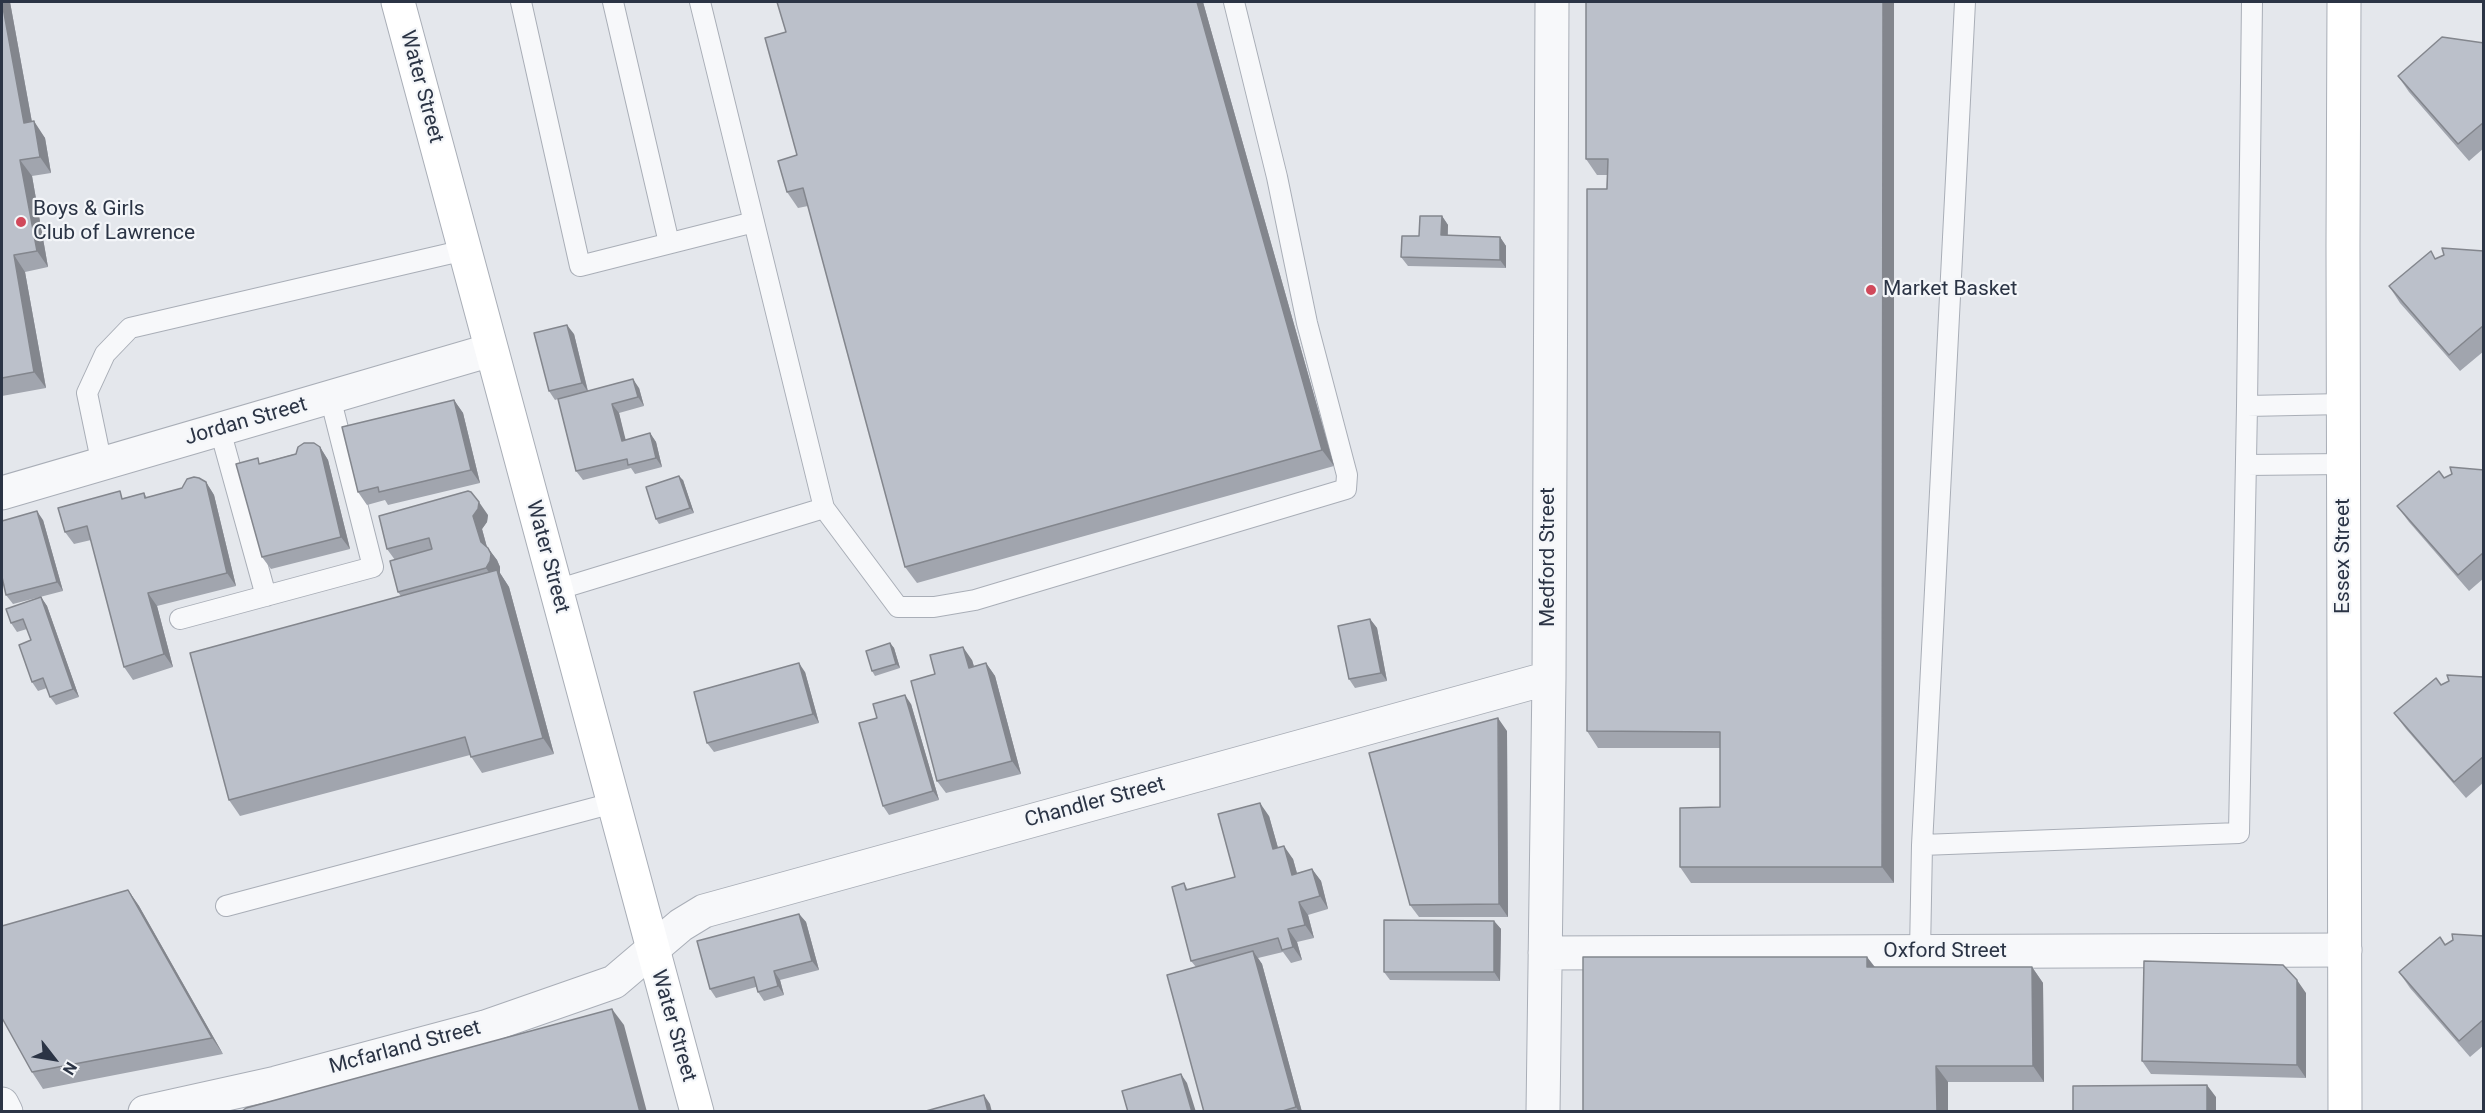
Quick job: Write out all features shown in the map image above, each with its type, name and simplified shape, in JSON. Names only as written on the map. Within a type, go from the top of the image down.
[{"type":"main road","name":"Water Street","points":[[398,2],[697,1112]]},
{"type":"main road","name":"Essex Street","points":[[2344,2],[2345,1112]]},
{"type":"street","name":"Medford Street","points":[[1538,1110],[1545,952],[1549,678],[1552,2]]},
{"type":"street","name":"Jordan Street","points":[[2,493],[491,350]]},
{"type":"street","name":"Chandler Street","points":[[652,951],[681,924],[704,911],[1549,678]]},
{"type":"street","name":"Oxford Street","points":[[1545,952],[2345,950]]},
{"type":"street","name":"Mcfarland Street","points":[[145,1112],[276,1083],[485,1027],[614,982],[652,951]]},
{"type":"street","points":[[2,1104],[6,1112]]},
{"type":"lane","points":[[521,2],[580,266],[754,222]]},
{"type":"lane","points":[[613,2],[669,243]]},
{"type":"lane","points":[[700,2],[824,508],[898,607],[934,607],[975,600],[1346,489],[1347,475],[1307,323],[1277,177],[1234,2]]},
{"type":"lane","points":[[1920,952],[1922,846],[1965,2]]},
{"type":"lane","points":[[1922,846],[2239,833],[2252,2]]},
{"type":"lane","points":[[102,465],[87,393],[105,354],[130,328],[465,250]]},
{"type":"lane","points":[[180,619],[373,567],[330,397]]},
{"type":"lane","points":[[2247,406],[2343,404]]},
{"type":"lane","points":[[220,430],[266,596]]},
{"type":"lane","points":[[2246,465],[2344,464]]},
{"type":"lane","points":[[556,590],[824,508]]},
{"type":"lane","points":[[226,906],[613,803]]},
{"type":"building","name":"Boys & Girls Club of Lawrence","points":[[2,2],[24,123],[34,121],[40,157],[20,160],[37,251],[14,255],[34,372],[2,378]]},
{"type":"building","points":[[777,2],[1197,2],[1322,450],[905,567],[803,188],[787,192],[778,161],[797,155],[765,38],[786,32]]},
{"type":"building","points":[[1586,2],[1883,2],[1882,867],[1680,867],[1680,808],[1720,807],[1720,732],[1587,731],[1587,189],[1607,189],[1608,159],[1586,159]]},
{"type":"building","points":[[2442,37],[2484,43],[2484,122],[2458,144],[2398,76]]},
{"type":"building","points":[[1420,216],[1442,216],[1441,235],[1500,237],[1500,260],[1401,257],[1402,236],[1419,236]]},
{"type":"building","points":[[2442,248],[2484,251],[2484,325],[2449,355],[2389,286],[2431,251],[2435,259],[2444,255]]},
{"type":"building","points":[[567,325],[582,383],[549,391],[534,333]]},
{"type":"building","points":[[633,379],[638,397],[612,404],[622,441],[650,433],[656,458],[628,465],[627,459],[576,471],[558,399]]},
{"type":"building","points":[[454,400],[471,470],[379,492],[378,487],[358,492],[342,427]]},
{"type":"building","points":[[304,443],[314,443],[320,447],[341,537],[262,557],[236,464],[258,458],[259,464],[296,454],[298,447]]},
{"type":"building","points":[[2450,467],[2484,470],[2484,552],[2458,575],[2397,506],[2439,471],[2444,478],[2452,474]]},
{"type":"building","points":[[679,476],[690,508],[656,519],[646,487]]},
{"type":"building","points":[[194,477],[206,482],[227,573],[148,593],[164,654],[124,667],[87,526],[65,532],[58,508],[120,491],[122,499],[144,493],[145,498],[182,488],[187,479]]},
{"type":"building","points":[[468,491],[479,502],[478,509],[473,516],[481,542],[491,554],[486,568],[398,592],[390,561],[432,549],[429,538],[387,549],[379,516]]},
{"type":"building","points":[[37,511],[57,582],[6,595],[2,577],[2,521]]},
{"type":"building","points":[[497,570],[543,738],[471,757],[465,737],[229,800],[190,653]]},
{"type":"building","points":[[41,597],[73,689],[50,697],[43,678],[32,682],[19,645],[31,640],[23,619],[11,623],[6,609]]},
{"type":"building","points":[[1370,619],[1381,673],[1349,679],[1338,626]]},
{"type":"building","points":[[890,643],[896,664],[872,671],[866,651]]},
{"type":"building","points":[[963,647],[969,668],[986,663],[1012,761],[937,781],[911,681],[935,674],[930,655]]},
{"type":"building","points":[[799,663],[813,714],[707,743],[694,692]]},
{"type":"building","points":[[2447,675],[2484,677],[2484,756],[2454,782],[2394,713],[2436,678],[2441,685],[2449,681]]},
{"type":"building","points":[[905,695],[933,791],[883,806],[859,723],[877,718],[873,704]]},
{"type":"building","points":[[1498,718],[1499,904],[1410,905],[1369,753]]},
{"type":"building","points":[[1260,803],[1273,849],[1284,846],[1292,875],[1312,869],[1320,896],[1299,902],[1305,925],[1288,929],[1293,947],[1282,950],[1278,938],[1191,961],[1172,887],[1184,883],[1186,890],[1235,877],[1218,814]]},
{"type":"building","points":[[128,890],[212,1038],[32,1072],[2,1018],[2,926]]},
{"type":"building","points":[[799,914],[812,961],[774,971],[778,986],[758,992],[754,977],[710,989],[697,941]]},
{"type":"building","points":[[1384,920],[1494,921],[1494,972],[1384,972]]},
{"type":"building","points":[[2452,934],[2484,936],[2484,1019],[2459,1041],[2399,972],[2440,937],[2445,945],[2453,940]]},
{"type":"building","points":[[1253,951],[1296,1107],[1279,1112],[1204,1112],[1167,975]]},
{"type":"building","points":[[1583,957],[1867,957],[1867,967],[2032,967],[2033,1066],[1936,1066],[1937,1112],[1583,1112]]},
{"type":"building","points":[[2144,961],[2283,965],[2297,980],[2297,1065],[2142,1061]]},
{"type":"building","points":[[612,1009],[640,1112],[241,1112],[246,1108]]},
{"type":"building","points":[[1181,1074],[1192,1112],[1128,1112],[1122,1091]]},
{"type":"building","points":[[2207,1085],[2207,1112],[2073,1112],[2073,1086]]},
{"type":"building","points":[[984,1095],[988,1112],[926,1111]]},
{"type":"place","name":"Boys & Girls Club of Lawrence","points":[[21,222]]},
{"type":"place","name":"Market Basket","points":[[1871,290]]}]
